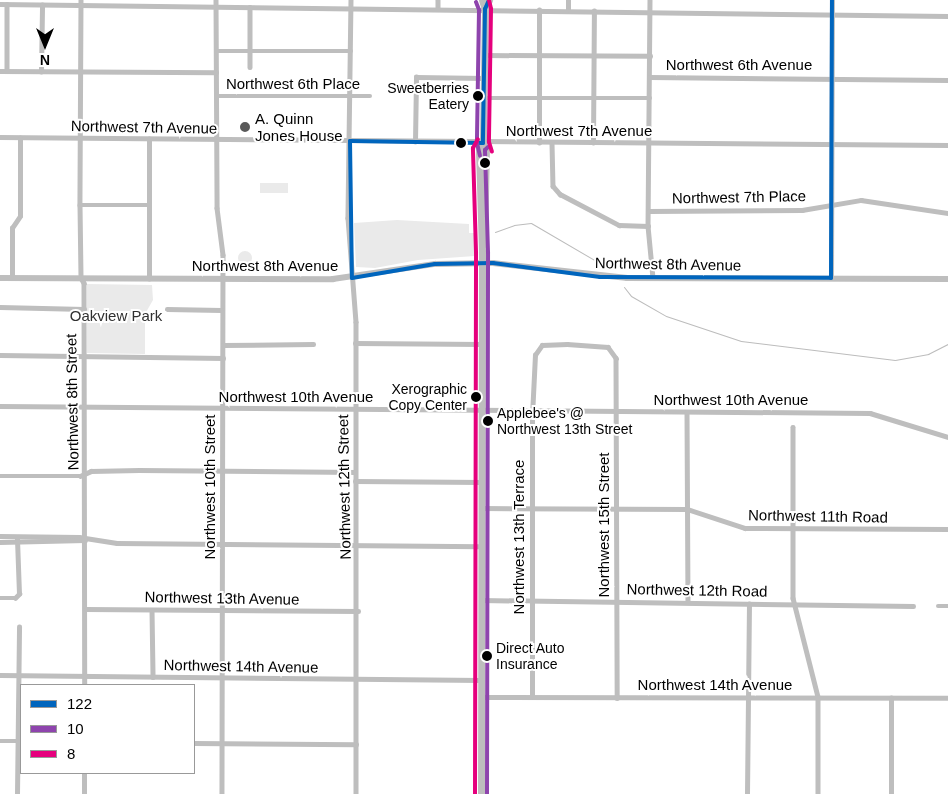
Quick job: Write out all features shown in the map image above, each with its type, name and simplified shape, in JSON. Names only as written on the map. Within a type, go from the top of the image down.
[{"type":"main road","points":[[481,794],[482,252],[479,148],[483,142],[485,9],[482,0]]},
{"type":"main road","points":[[485,9],[489,0]]},
{"type":"street","name":"Northwest 10th Street","points":[[216,0],[216,140],[223,345],[222,794]]},
{"type":"street","name":"Northwest 12th Street","points":[[351,0],[349,237],[355,343],[355,481],[358,612],[356,794]]},
{"type":"street","points":[[438,0],[438,9]]},
{"type":"street","points":[[568,0],[568,10]]},
{"type":"street","points":[[650,0],[648,226],[653,278]]},
{"type":"street","points":[[831,278],[832,0]]},
{"type":"street","points":[[0,4],[42,5],[81,2],[250,7],[948,16]]},
{"type":"street","name":"Northwest 8th Street","points":[[81,2],[80,205],[81,278],[84,309],[86,474],[85,684]]},
{"type":"street","points":[[7,4],[7,71]]},
{"type":"street","points":[[41,72],[42,5]]},
{"type":"street","points":[[250,7],[250,67]]},
{"type":"street","points":[[539,10],[539,143]]},
{"type":"street","points":[[593,144],[594,11]]},
{"type":"street","points":[[216,51],[351,51]]},
{"type":"street","name":"Northwest 6th Avenue","points":[[484,55],[650,56]]},
{"type":"street","points":[[0,71],[216,72]]},
{"type":"street","points":[[415,142],[416,77],[484,78]]},
{"type":"street","name":"Northwest 6th Avenue","points":[[650,77],[948,80]]},
{"type":"street","name":"Northwest 6th Place","points":[[216,96],[370,96]]},
{"type":"street","points":[[483,98],[650,98]]},
{"type":"street","name":"Northwest 7th Avenue","points":[[0,138],[593,144],[948,145]]},
{"type":"street","points":[[12,278],[12,228],[20,216],[20,138]]},
{"type":"street","points":[[149,139],[149,279]]},
{"type":"street","points":[[552,143],[553,186],[560,194],[618,225],[648,226]]},
{"type":"street","name":"Northwest 7th Place","points":[[649,211],[771,212],[802,210],[861,200],[948,213]]},
{"type":"street","points":[[80,205],[149,205]]},
{"type":"street","name":"Northwest 8th Avenue","points":[[0,278],[222,280],[352,278],[435,264],[493,262],[600,277],[948,279]]},
{"type":"street","points":[[0,307],[84,309]]},
{"type":"street","points":[[168,309],[221,310]]},
{"type":"street","points":[[355,343],[482,344]]},
{"type":"street","points":[[223,345],[313,344]]},
{"type":"street","name":"Northwest 13th Terrace","points":[[532,697],[533,412],[538,347],[551,344],[601,346],[615,352]]},
{"type":"street","name":"Northwest 15th Street","points":[[615,352],[617,412],[616,508],[619,538],[617,602],[618,698]]},
{"type":"street","points":[[0,356],[223,358]]},
{"type":"street","name":"Northwest 10th Avenue","points":[[0,406],[533,412],[870,413],[948,436]]},
{"type":"street","points":[[687,412],[688,602]]},
{"type":"street","points":[[793,428],[795,604],[818,697],[818,794]]},
{"type":"street","points":[[0,476],[86,474],[101,471],[355,472]]},
{"type":"street","points":[[355,481],[482,482]]},
{"type":"street","name":"Northwest 11th Road","points":[[482,508],[687,509],[737,527],[793,530],[948,529]]},
{"type":"street","points":[[0,536],[17,539],[86,540],[117,543],[222,542],[357,547],[482,546]]},
{"type":"street","points":[[0,542],[17,539]]},
{"type":"street","points":[[0,598],[17,597],[17,539]]},
{"type":"street","name":"Northwest 12th Road","points":[[482,600],[913,606]]},
{"type":"street","points":[[747,794],[749,604]]},
{"type":"street","points":[[938,606],[948,606]]},
{"type":"street","name":"Northwest 13th Avenue","points":[[86,609],[358,612]]},
{"type":"street","points":[[152,610],[153,677]]},
{"type":"street","points":[[17,794],[19,627]]},
{"type":"street","name":"Northwest 14th Avenue","points":[[0,674],[481,680]]},
{"type":"street","name":"Northwest 14th Avenue","points":[[481,697],[948,698]]},
{"type":"street","points":[[891,698],[891,794]]},
{"type":"street","points":[[0,741],[19,741]]},
{"type":"street","points":[[195,743],[356,744]]},
{"type":"street","points":[[84,774],[84,794]]},
{"type":"green space","points":[[260,183],[288,183],[288,193],[260,193]]},
{"type":"green space","points":[[397,220],[469,224],[469,233],[475,233],[475,256],[418,260],[375,268],[356,267],[354,223]]},
{"type":"green space","points":[[242,251],[248,251],[252,258],[248,265],[242,265],[238,261],[238,255]]},
{"type":"green space","name":"Oakview Park","points":[[87,284],[152,285],[153,300],[145,314],[145,354],[87,353]]},
{"type":"waterway","points":[[495,232],[514,225],[531,223],[608,268]]},
{"type":"waterway","points":[[624,287],[631,296],[666,316],[741,341],[895,360],[928,354],[948,344]]},
{"type":"transit line","name":"122","points":[[489,0],[485,9],[483,143],[350,141],[352,278],[435,264],[493,263],[600,277],[831,278],[832,0]]},
{"type":"transit line","name":"8","points":[[489,0],[491,9],[489,142],[492,152]]},
{"type":"transit line","name":"10","points":[[476,2],[479,10],[477,143],[480,156]]},
{"type":"transit line","name":"8","points":[[475,794],[476,252],[473,148],[478,139]]},
{"type":"transit line","name":"10","points":[[487,794],[488,252],[485,150],[488,147]]},
{"type":"place","name":"Sweetberries Eatery","points":[[478,96]]},
{"type":"place","name":"A. Quinn Jones House","points":[[245,127]]},
{"type":"place","name":"Xerographic Copy Center","points":[[476,397]]},
{"type":"place","name":"Applebee's @ Northwest 13th Street","points":[[488,421]]},
{"type":"place","name":"Direct Auto Insurance","points":[[487,656]]}]
